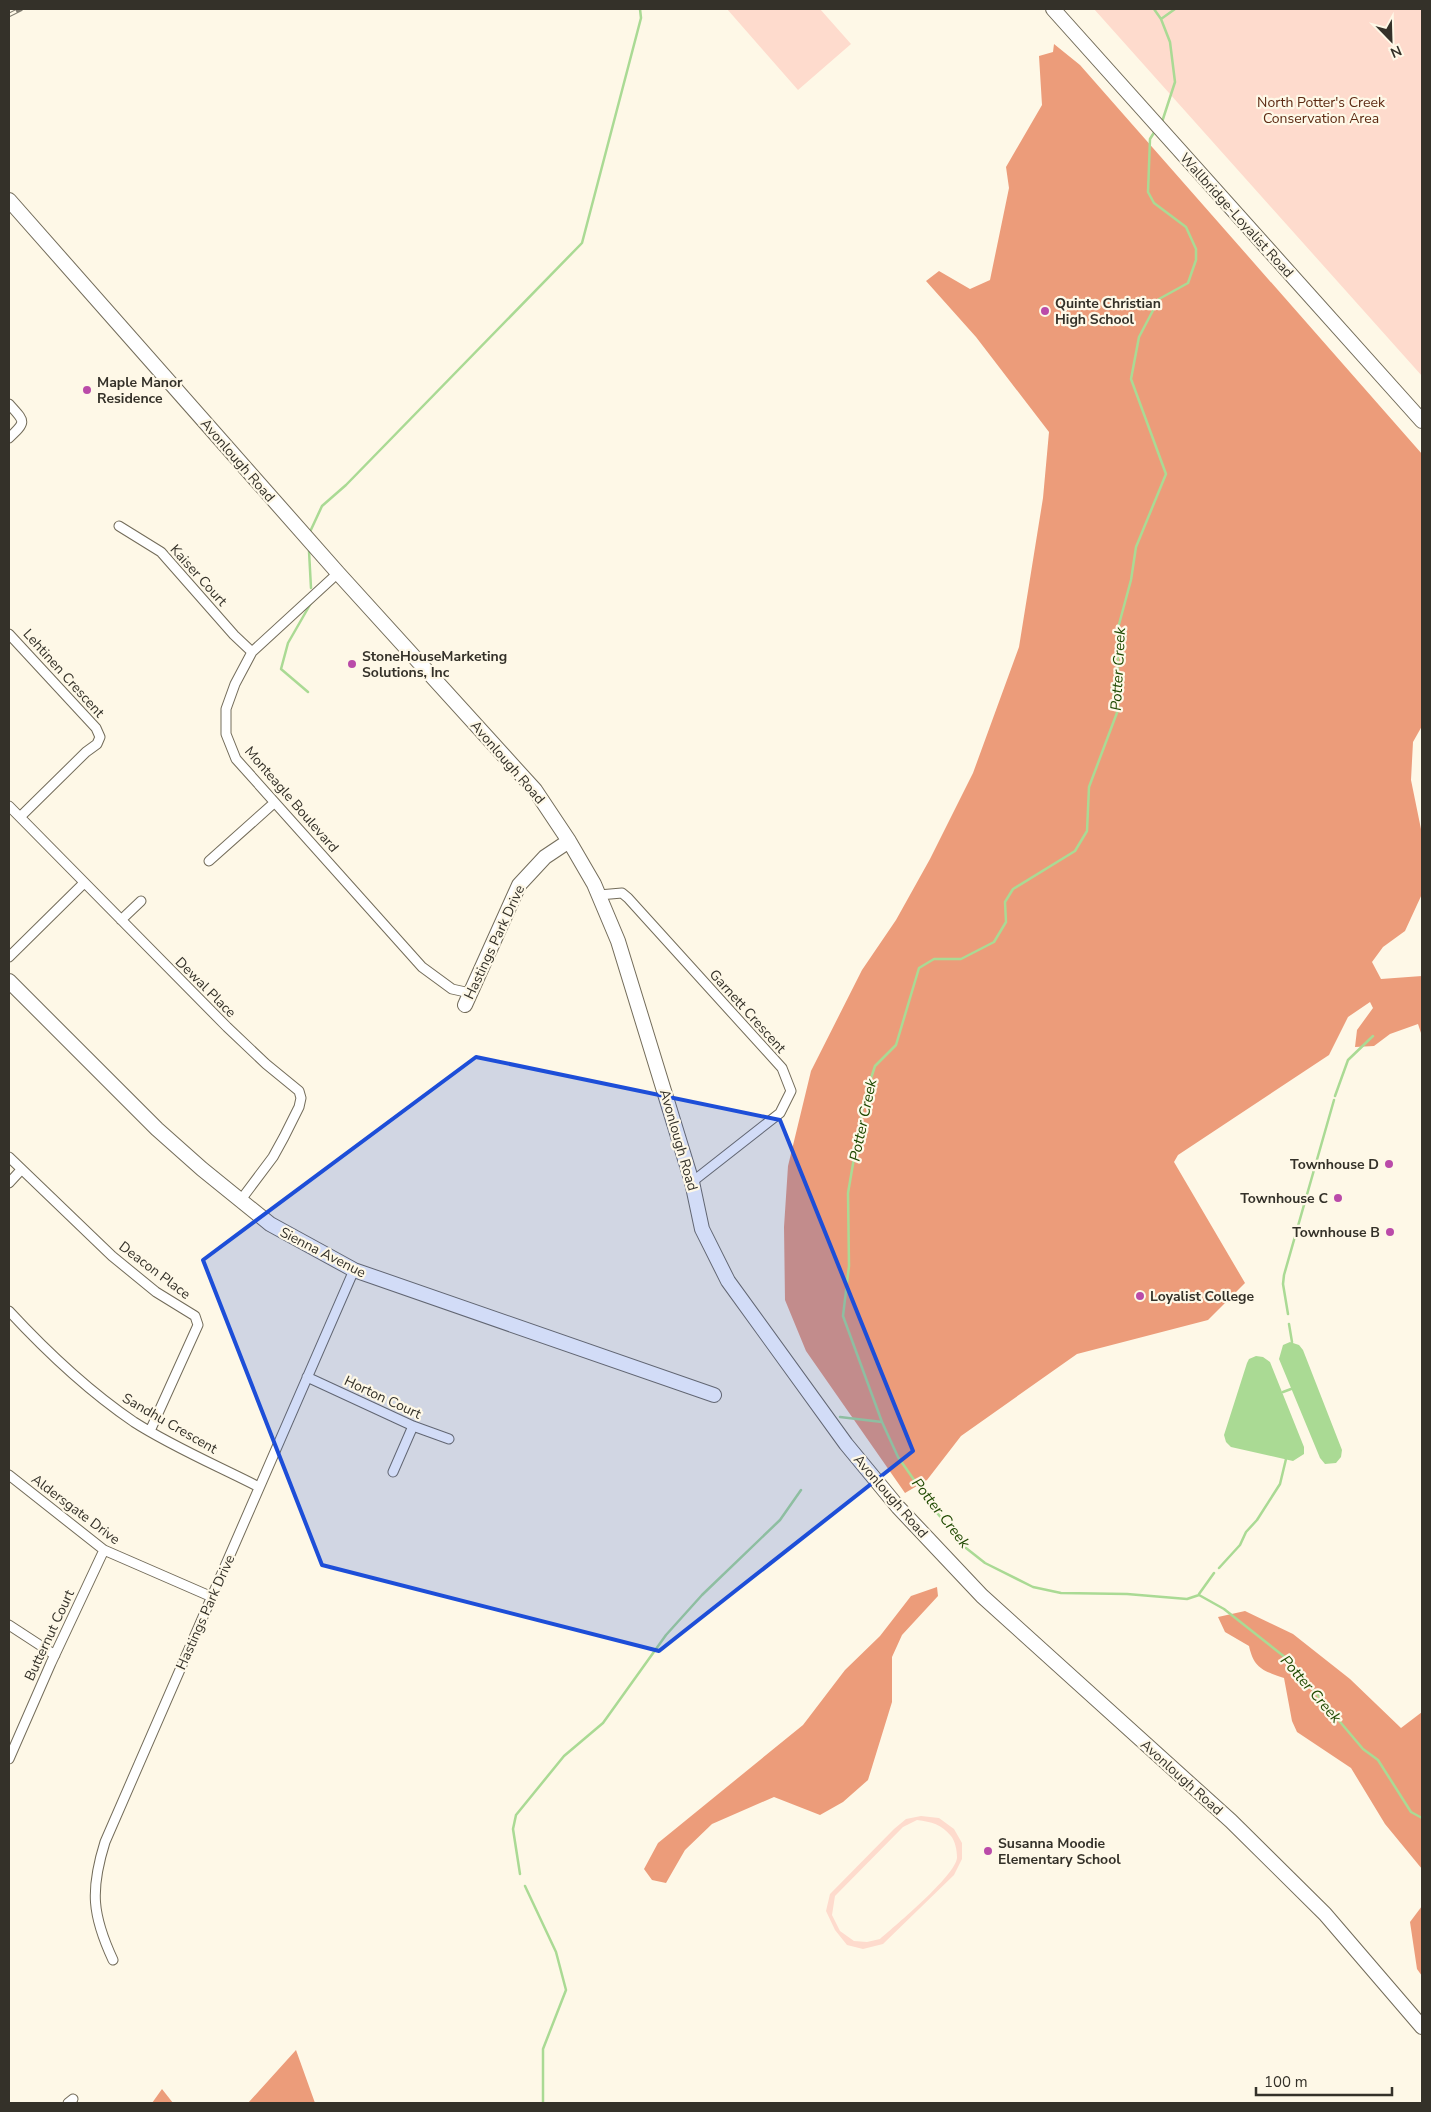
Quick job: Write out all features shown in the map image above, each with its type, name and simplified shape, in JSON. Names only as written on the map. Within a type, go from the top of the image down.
[{"type":"street","name":"Wallbridge-Loyalist Road","points":[[1053,9],[1144,113],[1422,421]]},
{"type":"street","name":"Avonlough Road","points":[[9,200],[338,573],[535,790],[570,841],[599,895],[618,941],[692,1182],[702,1228],[728,1281],[846,1444],[898,1508],[982,1596],[1231,1821],[1325,1914],[1422,2027]]},
{"type":"street","points":[[9,404],[20,415],[22,422],[20,429],[9,438]]},
{"type":"street","name":"Kaiser Court","points":[[119,526],[161,552],[234,635],[252,652]]},
{"type":"street","name":"Monteagle Boulevard","points":[[338,573],[252,652],[235,684],[226,709],[226,734],[236,758],[274,803],[422,967],[467,999]]},
{"type":"street","name":"Lehtinen Crescent","points":[[9,634],[96,728],[100,736],[97,744],[86,752],[20,817]]},
{"type":"street","points":[[209,861],[274,803]]},
{"type":"street","name":"Dewal Place","points":[[9,806],[227,1028],[299,1091],[301,1098],[299,1107],[284,1137],[268,1165],[240,1201]]},
{"type":"street","name":"Hastings Park Drive","points":[[467,999],[519,885],[544,857],[570,841]]},
{"type":"street","points":[[9,957],[84,882]]},
{"type":"street","name":"Garnett Crescent","points":[[599,895],[622,893],[628,898],[782,1068],[791,1091],[780,1112],[692,1182]]},
{"type":"street","points":[[122,920],[141,901]]},
{"type":"street","name":"Sienna Avenue","points":[[9,981],[157,1129],[240,1201],[270,1224],[354,1270],[714,1395]]},
{"type":"street","name":"Deacon Place","points":[[9,1157],[112,1256],[156,1292],[195,1316],[198,1320],[198,1325],[150,1431]]},
{"type":"street","points":[[9,1183],[22,1170]]},
{"type":"street","name":"Hastings Park Drive","points":[[113,1960],[98,1922],[93,1894],[97,1867],[105,1842],[354,1270]]},
{"type":"street","name":"Sandhu Crescent","points":[[9,1311],[61,1365],[98,1396],[150,1431],[260,1487]]},
{"type":"street","name":"Horton Court","points":[[307,1377],[413,1426],[448,1439]]},
{"type":"street","points":[[393,1472],[413,1426]]},
{"type":"street","name":"Aldersgate Drive","points":[[9,1475],[68,1524],[104,1550],[212,1597]]},
{"type":"street","name":"Butternut Court","points":[[9,1759],[104,1550]]},
{"type":"street","points":[[9,1625],[55,1655]]},
{"type":"highlighted area","points":[[476,1057],[780,1120],[913,1451],[659,1651],[322,1565],[203,1260]]},
{"type":"green space","points":[[727,9],[820,9],[851,44],[798,90]]},
{"type":"green space","name":"North Potter's Creek Conservation Area","points":[[1094,9],[1422,9],[1422,376]]},
{"type":"green space","points":[[921,1816],[939,1818],[954,1829],[962,1843],[962,1859],[954,1875],[883,1944],[863,1949],[847,1945],[835,1930],[826,1911],[830,1894],[906,1819]],"holes":[[[917,1820],[940,1826],[951,1836],[957,1852],[954,1866],[924,1900],[880,1939],[867,1942],[854,1941],[840,1931],[832,1915],[835,1896],[903,1827]]]},
{"type":"shaded area","points":[[1054,44],[1080,65],[1422,454],[1422,726],[1413,742],[1411,780],[1422,834],[1422,894],[1405,931],[1383,947],[1372,962],[1381,979],[1422,976],[1422,1036],[1418,1024],[1390,1034],[1374,1046],[1355,1047],[1357,1030],[1373,1008],[1370,1002],[1348,1017],[1329,1055],[1178,1155],[1174,1162],[1245,1283],[1208,1320],[1077,1354],[961,1436],[927,1480],[905,1493],[806,1351],[785,1300],[784,1227],[788,1166],[811,1071],[862,970],[896,920],[930,859],[973,773],[1019,647],[1043,498],[1049,432],[976,337],[926,281],[939,271],[970,289],[990,280],[1009,188],[1006,167],[1042,105],[1039,56],[1053,52]]},
{"type":"shaded area","points":[[1290,1342],[1299,1345],[1303,1350],[1342,1450],[1341,1457],[1336,1463],[1325,1464],[1320,1458],[1279,1359],[1283,1345]]},
{"type":"shaded area","points":[[1256,1356],[1263,1357],[1270,1362],[1304,1447],[1304,1454],[1293,1461],[1231,1447],[1226,1442],[1224,1435],[1247,1363],[1249,1359]]},
{"type":"shaded area","points":[[937,1587],[938,1596],[902,1635],[892,1657],[892,1702],[868,1780],[843,1802],[820,1815],[774,1797],[712,1824],[685,1850],[666,1883],[652,1880],[644,1869],[658,1843],[803,1725],[845,1670],[880,1636],[911,1596]]},
{"type":"shaded area","points":[[1245,1611],[1293,1634],[1350,1679],[1401,1728],[1422,1712],[1422,1869],[1385,1824],[1351,1768],[1297,1732],[1292,1721],[1284,1678],[1261,1668],[1254,1660],[1249,1646],[1225,1632],[1218,1617]]},
{"type":"shaded area","points":[[1422,1906],[1422,1976],[1417,1969],[1410,1922]]},
{"type":"shaded area","points":[[296,2050],[315,2103],[248,2103]]},
{"type":"shaded area","points":[[162,2089],[173,2103],[152,2103]]},
{"type":"waterway","points":[[309,534],[322,506],[346,485],[582,243],[641,18],[640,9]]},
{"type":"waterway","name":"Potter Creek","points":[[1154,9],[1161,19],[1170,42],[1175,82],[1162,122]]},
{"type":"waterway","points":[[1161,19],[1175,9]]},
{"type":"waterway","name":"Potter Creek","points":[[1155,131],[1150,139],[1148,192],[1154,203],[1186,227],[1196,249],[1196,260],[1188,283],[1159,299],[1139,337],[1131,379],[1166,474],[1136,547],[1131,580],[1118,628],[1118,710],[1089,787],[1087,831],[1075,851],[1013,889],[1005,902],[1006,922],[994,942],[961,959],[934,959],[919,968],[896,1045],[875,1066],[864,1100],[848,1193],[849,1266],[843,1316],[882,1422],[898,1457],[938,1514],[966,1548],[985,1563],[1033,1587],[1061,1593],[1127,1594],[1187,1599],[1199,1595],[1224,1609],[1286,1658],[1363,1749],[1378,1760],[1411,1812],[1422,1818]]},
{"type":"waterway","points":[[309,551],[311,588]]},
{"type":"waterway","points":[[308,692],[281,669],[288,643],[311,603]]},
{"type":"waterway","points":[[1335,1096],[1348,1060],[1373,1036]]},
{"type":"waterway","points":[[1288,1314],[1283,1284],[1284,1275],[1334,1100]]},
{"type":"waterway","points":[[1289,1324],[1292,1342]]},
{"type":"waterway","points":[[1283,1392],[1291,1389]]},
{"type":"waterway","points":[[840,1417],[882,1422]]},
{"type":"waterway","points":[[1219,1568],[1240,1545],[1246,1532],[1257,1520],[1280,1484],[1286,1459]]},
{"type":"waterway","points":[[520,1874],[513,1829],[516,1815],[564,1756],[603,1723],[666,1635],[702,1595],[780,1520],[801,1490]]},
{"type":"waterway","points":[[1199,1594],[1214,1573]]},
{"type":"waterway","points":[[525,1886],[556,1952],[566,1990],[543,2049],[543,2103]]},
{"type":"railway","points":[[9,15],[21,9]]},
{"type":"place","name":"Quinte Christian High School","points":[[1045,311]]},
{"type":"place","name":"Maple Manor Residence","points":[[87,390]]},
{"type":"place","name":"StoneHouseMarketing Solutions, Inc","points":[[352,664]]},
{"type":"place","name":"Townhouse D","points":[[1389,1164]]},
{"type":"place","name":"Townhouse C","points":[[1338,1198]]},
{"type":"place","name":"Townhouse B","points":[[1390,1232]]},
{"type":"place","name":"Loyalist College","points":[[1140,1296]]},
{"type":"place","name":"Susanna Moodie Elementary School","points":[[988,1851]]}]
